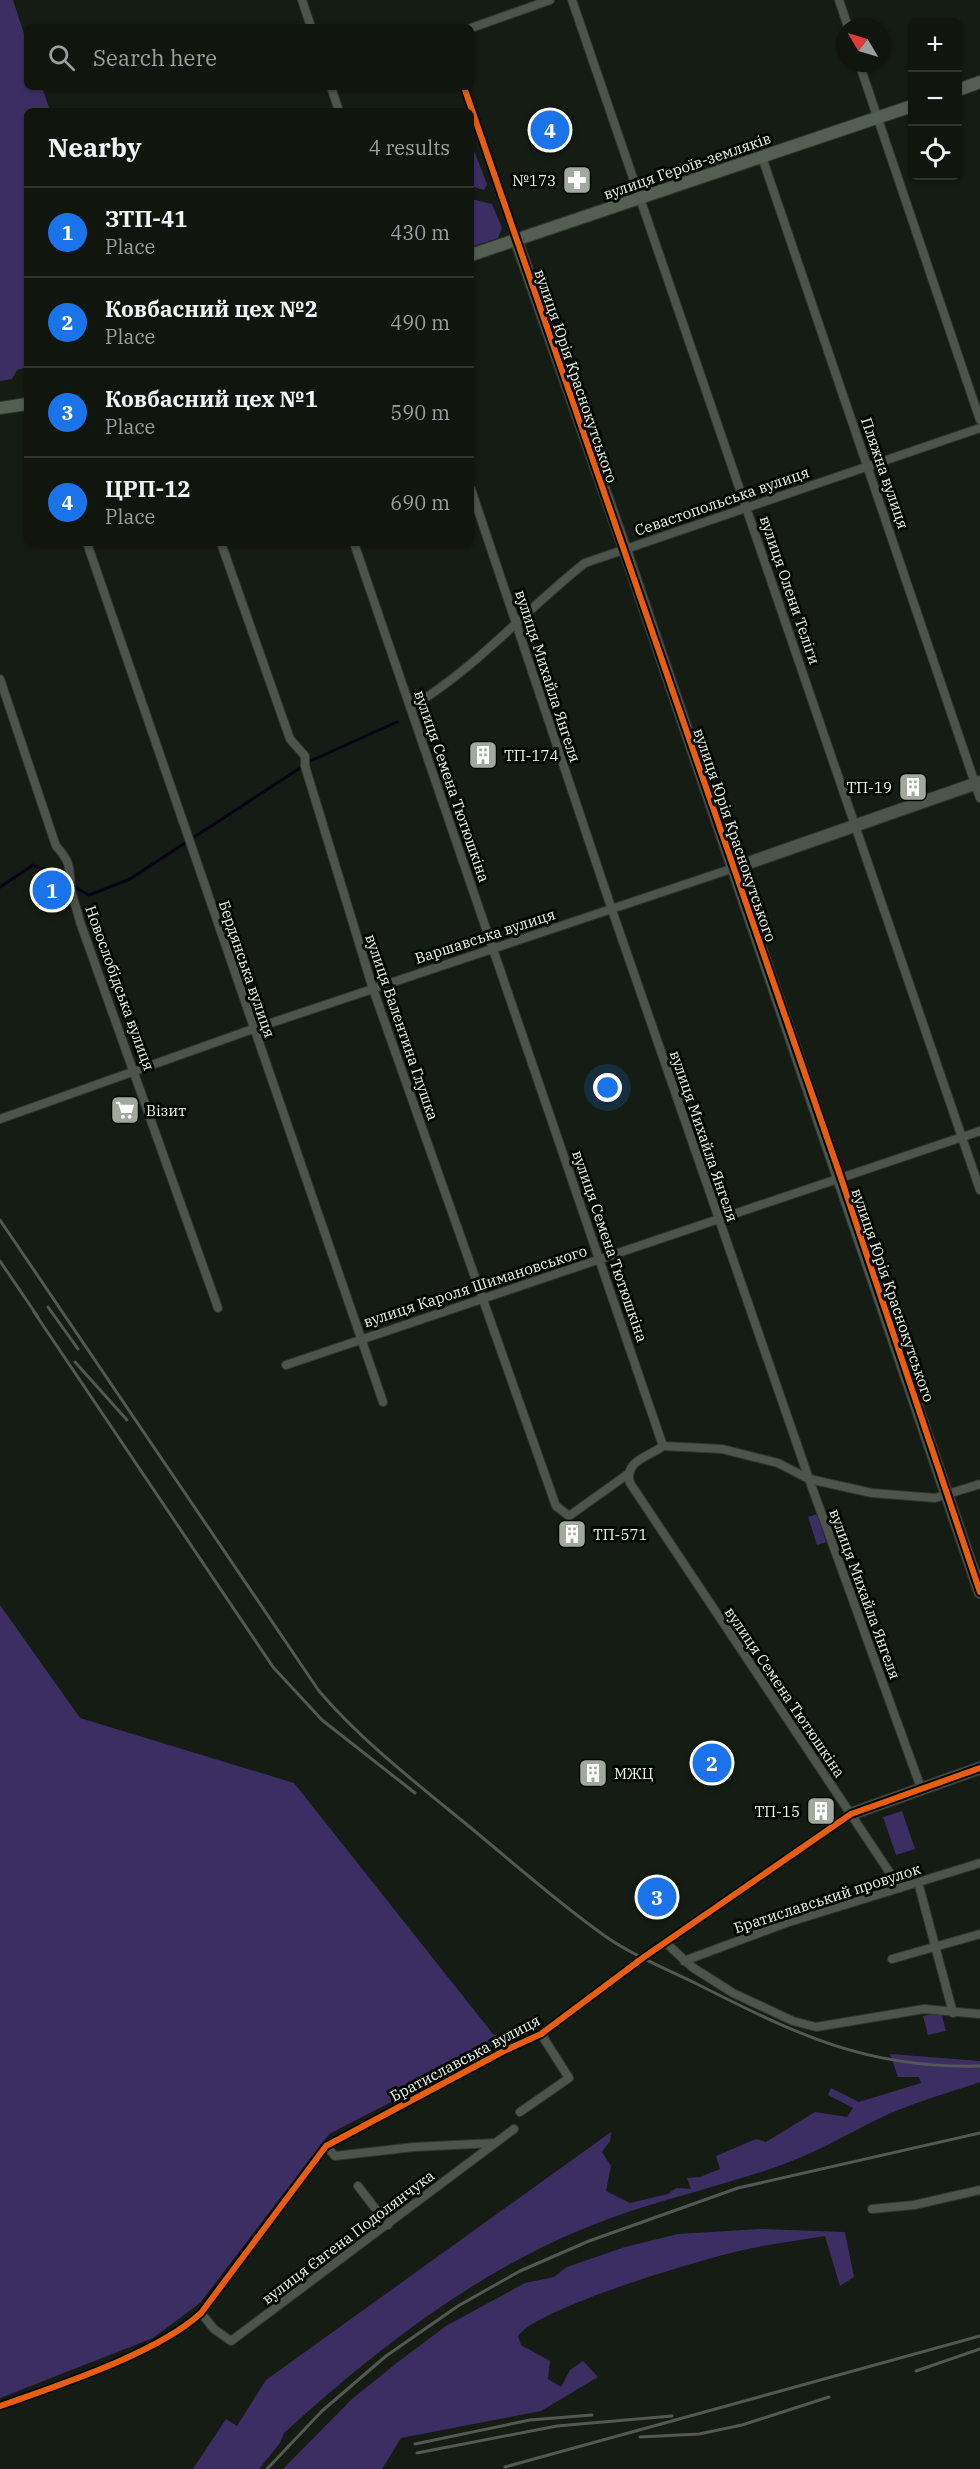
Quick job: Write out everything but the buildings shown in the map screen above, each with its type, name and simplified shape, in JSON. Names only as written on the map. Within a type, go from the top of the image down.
[{"type":"main road","points":[[962,88],[980,82]]},
{"type":"main road","name":"вулиця Героїв-земляків","points":[[474,254],[908,107]]},
{"type":"main road","points":[[0,410],[24,405]]},
{"type":"street","points":[[302,0],[310,24]]},
{"type":"street","points":[[474,27],[550,0]]},
{"type":"street","name":"вулиця Олени Теліги","points":[[572,0],[980,1190]]},
{"type":"street","points":[[839,0],[845,18]]},
{"type":"street","points":[[863,72],[980,420]]},
{"type":"street","points":[[332,90],[338,108]]},
{"type":"street","name":"вулиця Юрія Краснокутського","points":[[465,90],[471,108]]},
{"type":"street","name":"вулиця Юрія Краснокутського","points":[[474,116],[841,1178],[980,1592]]},
{"type":"street","name":"Пляжна вулиця","points":[[762,157],[978,783],[980,798]]},
{"type":"street","name":"Севастопольська вулиця","points":[[411,707],[438,691],[490,648],[550,590],[585,562],[625,550],[747,505],[980,428]]},
{"type":"street","name":"вулиця Михайла Янгеля","points":[[474,498],[719,1220],[809,1479],[921,1788]]},
{"type":"street","name":"Бердянська вулиця","points":[[88,546],[382,1402]]},
{"type":"street","name":"вулиця Валентина Глушка","points":[[222,546],[290,740],[305,756],[305,766],[374,989],[556,1506],[569,1516],[628,1474]]},
{"type":"street","name":"вулиця Семена Тютюшкіна","points":[[355,546],[663,1446]]},
{"type":"street","name":"Новослобідська вулиця","points":[[0,679],[56,846],[65,856],[72,871],[71,890],[81,922],[218,1308]]},
{"type":"street","name":"Варшавська вулиця","points":[[0,1119],[253,1029],[612,910],[978,783]]},
{"type":"street","name":"вулиця Кароля Шимановського","points":[[286,1365],[980,1131]]},
{"type":"street","points":[[628,1474],[638,1461],[663,1446],[722,1449],[778,1463],[809,1479],[872,1493],[918,1498],[948,1496],[980,1484]]},
{"type":"street","name":"вулиця Семена Тютюшкіна","points":[[628,1474],[635,1491],[900,1888]]},
{"type":"street","name":"Братиславська вулиця","points":[[0,2406],[139,2352],[164,2339],[201,2313],[326,2146],[504,2051],[541,2034],[665,1942],[851,1814],[980,1768]]},
{"type":"street","name":"Братиславський провулок","points":[[684,1961],[786,1923],[980,1863]]},
{"type":"street","points":[[918,1882],[953,2013]]},
{"type":"street","points":[[892,1959],[980,1934]]},
{"type":"street","points":[[665,1942],[684,1961],[733,1994],[793,2021],[816,2027],[924,2009],[980,2014]]},
{"type":"street","points":[[520,2112],[569,2078],[541,2034]]},
{"type":"street","name":"вулиця Євгена Подолянчука","points":[[201,2313],[214,2329],[231,2341],[514,2129]]},
{"type":"street","points":[[326,2146],[335,2156],[414,2147],[496,2143]]},
{"type":"street","points":[[358,2186],[388,2225]]},
{"type":"street","points":[[872,2209],[914,2205],[980,2190]]},
{"type":"shaded area","points":[[0,0],[13,0],[24,34],[24,90],[43,90],[49,108],[24,108],[24,368],[17,370],[12,379],[0,381]]},
{"type":"shaded area","points":[[474,151],[487,184],[484,190],[474,187]]},
{"type":"shaded area","points":[[474,200],[492,204],[502,228],[498,238],[474,246]]},
{"type":"shaded area","points":[[817,1514],[826,1542],[817,1545],[808,1517]]},
{"type":"shaded area","points":[[0,1605],[80,1718],[294,1783],[493,2034],[510,2041],[329,2134],[200,2303],[153,2338],[0,2398]]},
{"type":"shaded area","points":[[902,1811],[915,1849],[896,1855],[883,1817]]},
{"type":"shaded area","points":[[941,2012],[946,2031],[928,2035],[923,2016]]},
{"type":"shaded area","points":[[890,2054],[980,2061],[980,2082],[890,2113],[820,2149],[784,2164],[611,2218],[521,2258],[437,2309],[358,2369],[284,2433],[280,2443],[259,2469],[193,2469],[226,2419],[237,2426],[266,2380],[611,2132],[610,2141],[602,2152],[611,2166],[606,2191],[630,2203],[668,2194],[676,2188],[691,2189],[687,2178],[700,2177],[720,2169],[716,2156],[756,2139],[766,2142],[815,2112],[847,2117],[853,2108],[828,2095],[831,2088],[859,2102],[921,2083],[919,2077],[898,2077]]},
{"type":"shaded area","points":[[760,2229],[845,2232],[854,2277],[840,2286],[825,2236],[739,2251],[621,2286],[555,2312],[531,2325],[518,2336],[521,2345],[550,2361],[548,2379],[561,2387],[570,2370],[583,2361],[598,2377],[541,2411],[401,2438],[382,2469],[283,2469],[352,2399],[398,2362],[446,2326],[525,2283],[554,2277],[567,2267],[625,2247],[678,2234]]},
{"type":"waterway","points":[[308,762],[397,722]]},
{"type":"waterway","points":[[73,886],[89,895],[130,879],[303,766]]},
{"type":"waterway","points":[[0,887],[33,865],[68,882]]},
{"type":"railway","points":[[0,1220],[319,1691],[351,1726],[386,1758],[531,1879],[605,1936],[638,1956],[767,2018],[833,2045],[866,2055],[902,2061],[980,2066]]},
{"type":"railway","points":[[0,1261],[38,1317]]},
{"type":"railway","points":[[48,1307],[78,1349]]},
{"type":"railway","points":[[34,1312],[273,1667],[322,1720],[415,1793]]},
{"type":"railway","points":[[75,1362],[127,1420]]},
{"type":"railway","points":[[267,2469],[322,2411],[386,2356],[458,2306],[520,2271],[589,2241],[738,2188],[980,2133]]},
{"type":"railway","points":[[505,2467],[980,2336]]},
{"type":"railway","points":[[916,2371],[980,2349]]},
{"type":"railway","points":[[640,2437],[699,2434],[742,2425],[829,2397]]},
{"type":"railway","points":[[415,2444],[530,2420],[592,2415]]},
{"type":"railway","points":[[417,2453],[557,2426],[672,2416]]},
{"type":"cycle path","points":[[465,90],[471,108]]},
{"type":"cycle path","points":[[474,116],[841,1178],[980,1592]]},
{"type":"cycle path","points":[[0,2406],[134,2355],[182,2328],[201,2313],[326,2146],[504,2051],[541,2034],[644,1957],[851,1814],[980,1768]]},
{"type":"place","name":"ЦРП-12","points":[[550,130]]},
{"type":"place","name":"№173","points":[[577,180]]},
{"type":"place","name":"ТП-174","points":[[483,755]]},
{"type":"place","name":"ТП-19","points":[[913,787]]},
{"type":"place","name":"ЗТП-41","points":[[52,890]]},
{"type":"place","name":"Візит","points":[[125,1110]]},
{"type":"place","name":"ТП-571","points":[[572,1534]]},
{"type":"place","name":"Ковбасний цех №2","points":[[712,1763]]},
{"type":"place","name":"МЖЦ","points":[[593,1773]]},
{"type":"place","name":"ТП-15","points":[[821,1811]]},
{"type":"place","name":"Ковбасний цех №1","points":[[657,1897]]}]
